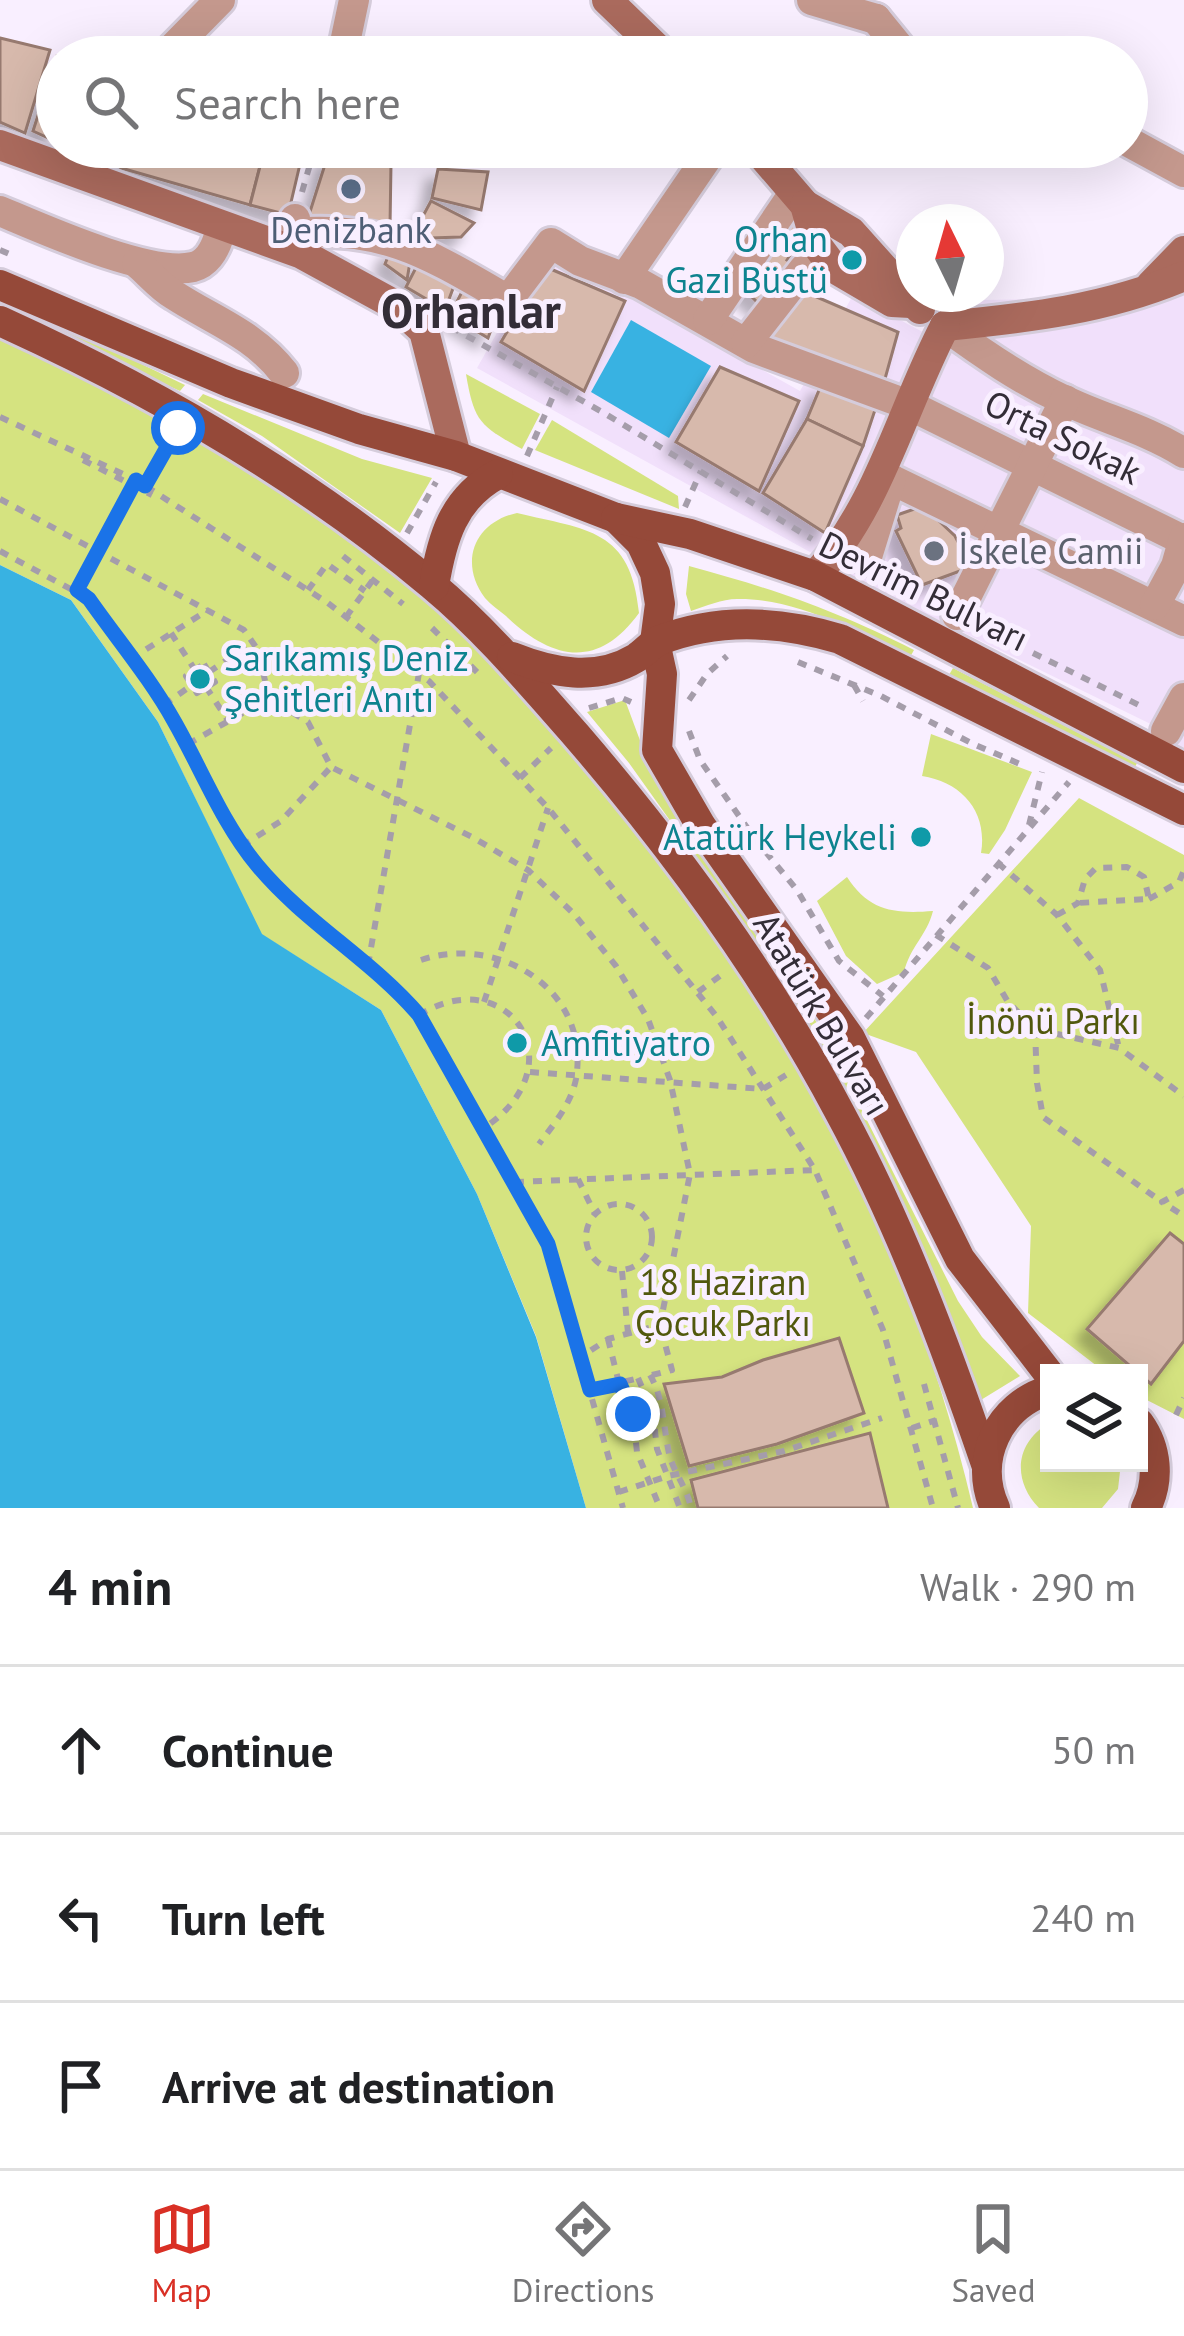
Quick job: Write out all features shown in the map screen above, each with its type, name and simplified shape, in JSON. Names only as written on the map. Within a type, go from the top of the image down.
[{"type":"main road","points":[[0,285],[231,383],[449,465],[506,463],[616,518]]},
{"type":"main road","name":"Atatürk Bulvarı","points":[[0,321],[194,418],[336,511],[434,586],[506,655],[648,818],[764,982],[841,1114],[940,1330],[986,1464],[988,1492],[995,1508]]},
{"type":"main road","points":[[434,586],[446,529],[472,490],[506,463]]},
{"type":"main road","name":"Atatürk Bulvarı","points":[[616,518],[641,543],[655,573],[660,604],[655,642],[662,674],[657,749],[701,826],[850,1038],[960,1259],[1041,1364]]},
{"type":"main road","name":"Devrim Bulvarı","points":[[616,518],[809,562],[1184,768]]},
{"type":"main road","points":[[655,642],[730,625],[796,626],[840,639],[1077,773],[1184,810]]},
{"type":"main road","name":"Atatürk Bulvarı","points":[[506,655],[548,672],[577,674],[609,669],[638,657],[655,642]]},
{"type":"main road","points":[[986,1464],[993,1436],[1009,1412],[1040,1393]]},
{"type":"main road","points":[[1148,1433],[1164,1448],[1184,1457]]},
{"type":"main road","points":[[1146,1508],[1155,1478],[1148,1441]]},
{"type":"street","points":[[185,36],[220,0]]},
{"type":"street","points":[[346,36],[354,0]]},
{"type":"street","points":[[608,0],[645,36]]},
{"type":"street","points":[[812,0],[879,10],[894,36]]},
{"type":"street","points":[[0,145],[36,158]]},
{"type":"street","points":[[1148,152],[1184,172]]},
{"type":"street","points":[[64,168],[302,254],[397,306],[424,331],[449,465]]},
{"type":"street","points":[[623,279],[700,168]]},
{"type":"street","points":[[770,168],[796,203],[850,232],[904,288],[911,303],[993,362],[1065,400],[1171,428],[1184,452]]},
{"type":"street","points":[[707,320],[796,203]]},
{"type":"street","points":[[0,211],[137,262],[194,267],[207,260],[218,239]]},
{"type":"street","name":"Orta Sokak","points":[[294,226],[382,236],[429,254],[508,300],[550,243],[580,261],[640,284],[746,343],[909,405],[1183,539],[1176,566],[1155,605]]},
{"type":"street","points":[[1142,294],[1184,251]]},
{"type":"street","points":[[137,262],[171,294],[230,324],[268,353],[284,374]]},
{"type":"street","points":[[746,343],[804,269]]},
{"type":"street","points":[[945,326],[1055,314],[1142,294],[1184,276]]},
{"type":"street","points":[[866,560],[909,405],[945,326]]},
{"type":"street","points":[[957,615],[1065,400]]},
{"type":"street","points":[[886,477],[1184,621]]},
{"type":"street","points":[[809,562],[842,547],[886,477]]},
{"type":"street","points":[[1166,731],[1184,698]]},
{"type":"path","points":[[294,226],[309,168]]},
{"type":"path","points":[[449,336],[437,320],[820,543],[809,562]]},
{"type":"path","points":[[526,456],[556,387]]},
{"type":"path","points":[[0,417],[187,513]]},
{"type":"path","points":[[145,486],[178,428]]},
{"type":"path","points":[[172,439],[188,447]]},
{"type":"path","points":[[506,463],[526,456],[539,462]]},
{"type":"path","points":[[402,541],[449,465]]},
{"type":"path","points":[[694,518],[682,515],[701,472]]},
{"type":"path","points":[[134,483],[308,590],[419,673],[548,808],[698,992],[815,1170],[883,1330],[932,1507],[922,1508]]},
{"type":"path","points":[[77,590],[134,483]]},
{"type":"path","points":[[0,499],[244,630],[258,650],[268,698],[308,722],[331,767],[528,870],[574,914],[616,966],[648,1019],[670,1080],[690,1174],[661,1325],[672,1370],[590,1390]]},
{"type":"path","points":[[335,550],[406,606]]},
{"type":"path","points":[[0,551],[89,599],[164,705],[242,847],[284,894],[398,990],[419,1015],[548,1244],[623,1508]]},
{"type":"path","points":[[866,560],[920,597],[957,615]]},
{"type":"path","points":[[308,590],[327,564],[365,591]]},
{"type":"path","points":[[346,617],[381,569]]},
{"type":"path","points":[[131,659],[208,610]]},
{"type":"path","points":[[422,619],[483,678]]},
{"type":"path","points":[[171,633],[195,670]]},
{"type":"path","points":[[209,672],[253,642]]},
{"type":"path","points":[[1018,646],[1162,717],[1166,731]]},
{"type":"path","points":[[688,707],[707,674],[726,656],[742,653]]},
{"type":"path","points":[[797,661],[1042,772],[1077,773]]},
{"type":"path","points":[[204,664],[209,672],[215,682],[197,693],[186,676],[204,664]]},
{"type":"path","points":[[368,965],[419,673]]},
{"type":"path","points":[[164,705],[192,685]]},
{"type":"path","points":[[854,686],[863,701]]},
{"type":"path","points":[[206,687],[229,722]]},
{"type":"path","points":[[187,745],[268,698]]},
{"type":"path","points":[[584,716],[587,709],[611,701],[622,698],[631,703]]},
{"type":"path","points":[[686,724],[700,760],[797,890],[839,961],[883,996]]},
{"type":"path","points":[[539,736],[563,764]]},
{"type":"path","points":[[520,778],[558,741]]},
{"type":"path","points":[[242,847],[281,820],[331,767]]},
{"type":"path","points":[[1028,829],[1042,772]]},
{"type":"path","points":[[850,1038],[1077,773]]},
{"type":"path","points":[[484,1002],[548,808]]},
{"type":"path","points":[[998,863],[1057,914],[1100,970],[1119,1048]]},
{"type":"path","points":[[1078,903],[1085,879],[1096,868],[1127,867],[1144,877],[1149,898]]},
{"type":"path","points":[[1057,914],[1078,903],[1149,898],[1182,883],[1184,870]]},
{"type":"path","points":[[936,935],[988,968],[1008,1002],[1035,1029],[1119,1048],[1184,1096]]},
{"type":"path","points":[[421,960],[470,951],[499,958],[523,967],[561,1002],[572,1027],[577,1074],[560,1117],[539,1144]]},
{"type":"path","points":[[715,962],[723,974]]},
{"type":"path","points":[[698,992],[731,967]]},
{"type":"path","points":[[419,1015],[451,999],[484,1002],[500,1008],[522,1028],[530,1072],[516,1100],[484,1128]]},
{"type":"path","points":[[1035,1029],[1043,1117],[1184,1216]]},
{"type":"path","points":[[777,1060],[795,1091]]},
{"type":"path","points":[[530,1072],[763,1089],[795,1070]]},
{"type":"path","points":[[515,1182],[815,1170]]},
{"type":"path","points":[[578,1179],[595,1214]]},
{"type":"path","points":[[1162,1202],[1184,1190]]},
{"type":"path","points":[[616,1202],[633,1206],[646,1217],[653,1233],[650,1251],[638,1264],[622,1270],[604,1268],[591,1256],[584,1239],[595,1214],[616,1202]]},
{"type":"path","points":[[622,1270],[628,1333]]},
{"type":"path","points":[[580,1357],[608,1339],[661,1325]]},
{"type":"path","points":[[608,1339],[633,1414],[637,1452],[660,1508]]},
{"type":"path","points":[[650,1376],[660,1391],[669,1456],[691,1508]]},
{"type":"path","points":[[638,1378],[653,1413],[657,1449],[680,1508]]},
{"type":"path","points":[[922,1380],[958,1508]]},
{"type":"path","points":[[1176,1415],[1184,1398]]},
{"type":"path","points":[[619,1492],[668,1475],[681,1476],[784,1451],[883,1418]]},
{"type":"path","points":[[912,1428],[946,1418]]},
{"type":"shaded area","points":[[545,248],[800,391],[853,295],[951,347],[969,312],[1004,312],[1004,300],[1072,299],[1153,276],[1184,252],[1184,754],[1163,743],[1165,731],[895,599],[477,368]]},
{"type":"green space","points":[[0,296],[185,385],[180,391],[0,310]]},
{"type":"green space","name":"18 Haziran Çocuk Parkı","points":[[0,329],[186,425],[336,528],[471,639],[581,762],[726,952],[830,1126],[913,1310],[973,1508],[586,1508],[536,1336],[477,1194],[381,1010],[261,934],[158,722],[71,600],[0,565]]},
{"type":"green space","points":[[466,374],[540,414],[522,449],[481,421]]},
{"type":"green space","points":[[203,394],[362,459],[432,478],[400,533],[262,436],[198,400]]},
{"type":"green space","points":[[552,420],[678,496],[679,509],[535,450]]},
{"type":"green space","points":[[517,513],[585,530],[616,549],[627,564],[639,613],[607,644],[591,651],[557,649],[523,631],[485,598],[473,571],[475,545],[490,525]]},
{"type":"green space","points":[[689,566],[804,602],[914,650],[909,659],[826,618],[783,604],[737,599],[691,611],[686,594]]},
{"type":"green space","points":[[953,668],[1137,763],[1134,769],[949,675]]},
{"type":"green space","points":[[625,700],[648,762],[821,1029],[958,1301],[982,1337],[1020,1376],[976,1403],[741,927],[629,763],[587,712]]},
{"type":"green space","points":[[931,734],[1032,772],[989,854],[981,853],[980,825],[969,801],[949,785],[922,776]]},
{"type":"green space","name":"İnönü Parkı","points":[[1079,798],[1184,855],[1184,1419],[1148,1401],[1148,1364],[1094,1364],[1028,1313],[1031,1226],[916,1052],[863,1033]]},
{"type":"green space","points":[[847,877],[864,897],[884,908],[933,911],[904,972],[877,984],[846,956],[817,901]]},
{"type":"green space","points":[[1038,1431],[1040,1472],[1120,1472],[1118,1489],[1102,1508],[1039,1508],[1021,1474],[1024,1451]]},
{"type":"water","points":[[631,320],[711,366],[669,438],[591,392]]},
{"type":"water","points":[[0,565],[71,600],[158,722],[262,934],[381,1010],[477,1194],[536,1337],[586,1508],[0,1508]]},
{"type":"building","points":[[0,38],[36,47],[36,96],[25,133],[0,122]]},
{"type":"building","points":[[121,168],[260,168],[250,205]]},
{"type":"building","points":[[260,168],[299,168],[288,215],[250,205]]},
{"type":"building","points":[[324,168],[391,168],[390,226],[308,218]]},
{"type":"building","points":[[438,169],[488,172],[481,210],[432,198]]},
{"type":"building","points":[[431,201],[474,223],[461,237],[430,238],[416,229]]},
{"type":"building","points":[[791,210],[806,247],[796,247],[787,260],[798,267],[763,308],[739,284]]},
{"type":"building","points":[[392,247],[412,250],[407,280],[385,264]]},
{"type":"building","points":[[422,256],[458,275],[445,310],[406,287]]},
{"type":"building","points":[[546,267],[625,301],[584,391],[501,342]]},
{"type":"building","points":[[466,284],[501,303],[488,338],[450,315]]},
{"type":"building","points":[[796,288],[898,332],[883,386],[759,332]]},
{"type":"building","points":[[720,367],[799,401],[759,491],[676,442]]},
{"type":"building","points":[[822,383],[877,404],[863,446],[807,419]]},
{"type":"building","points":[[807,419],[863,446],[825,533],[763,493]]},
{"type":"building","name":"İskele Camii","points":[[923,506],[955,536],[971,567],[922,585],[896,531],[901,528],[897,515]]},
{"type":"building","points":[[1170,1233],[1184,1244],[1184,1341],[1151,1384],[1148,1364],[1128,1364],[1087,1329]]},
{"type":"building","points":[[839,1338],[864,1413],[777,1444],[689,1466],[664,1384],[722,1377]]},
{"type":"building","points":[[870,1433],[888,1508],[698,1508],[691,1480]]},
{"type":"place","name":"Denizbank","points":[[351,189]]},
{"type":"place","name":"Orhan Gazi Büstü","points":[[852,260]]},
{"type":"place","name":"İskele Camii","points":[[934,551]]},
{"type":"place","name":"Sarıkamış Deniz Şehitleri Anıtı","points":[[200,679]]},
{"type":"place","name":"Atatürk Heykeli","points":[[921,837]]},
{"type":"place","name":"Amfitiyatro","points":[[517,1043]]},
{"type":"district","name":"Orhanlar","points":[[471,311]]},
{"type":"route","points":[[178,428],[145,486],[136,480],[77,590],[89,599],[171,715],[242,847],[284,894],[398,990],[419,1015],[548,1244],[590,1390],[620,1384],[633,1414]]}]
